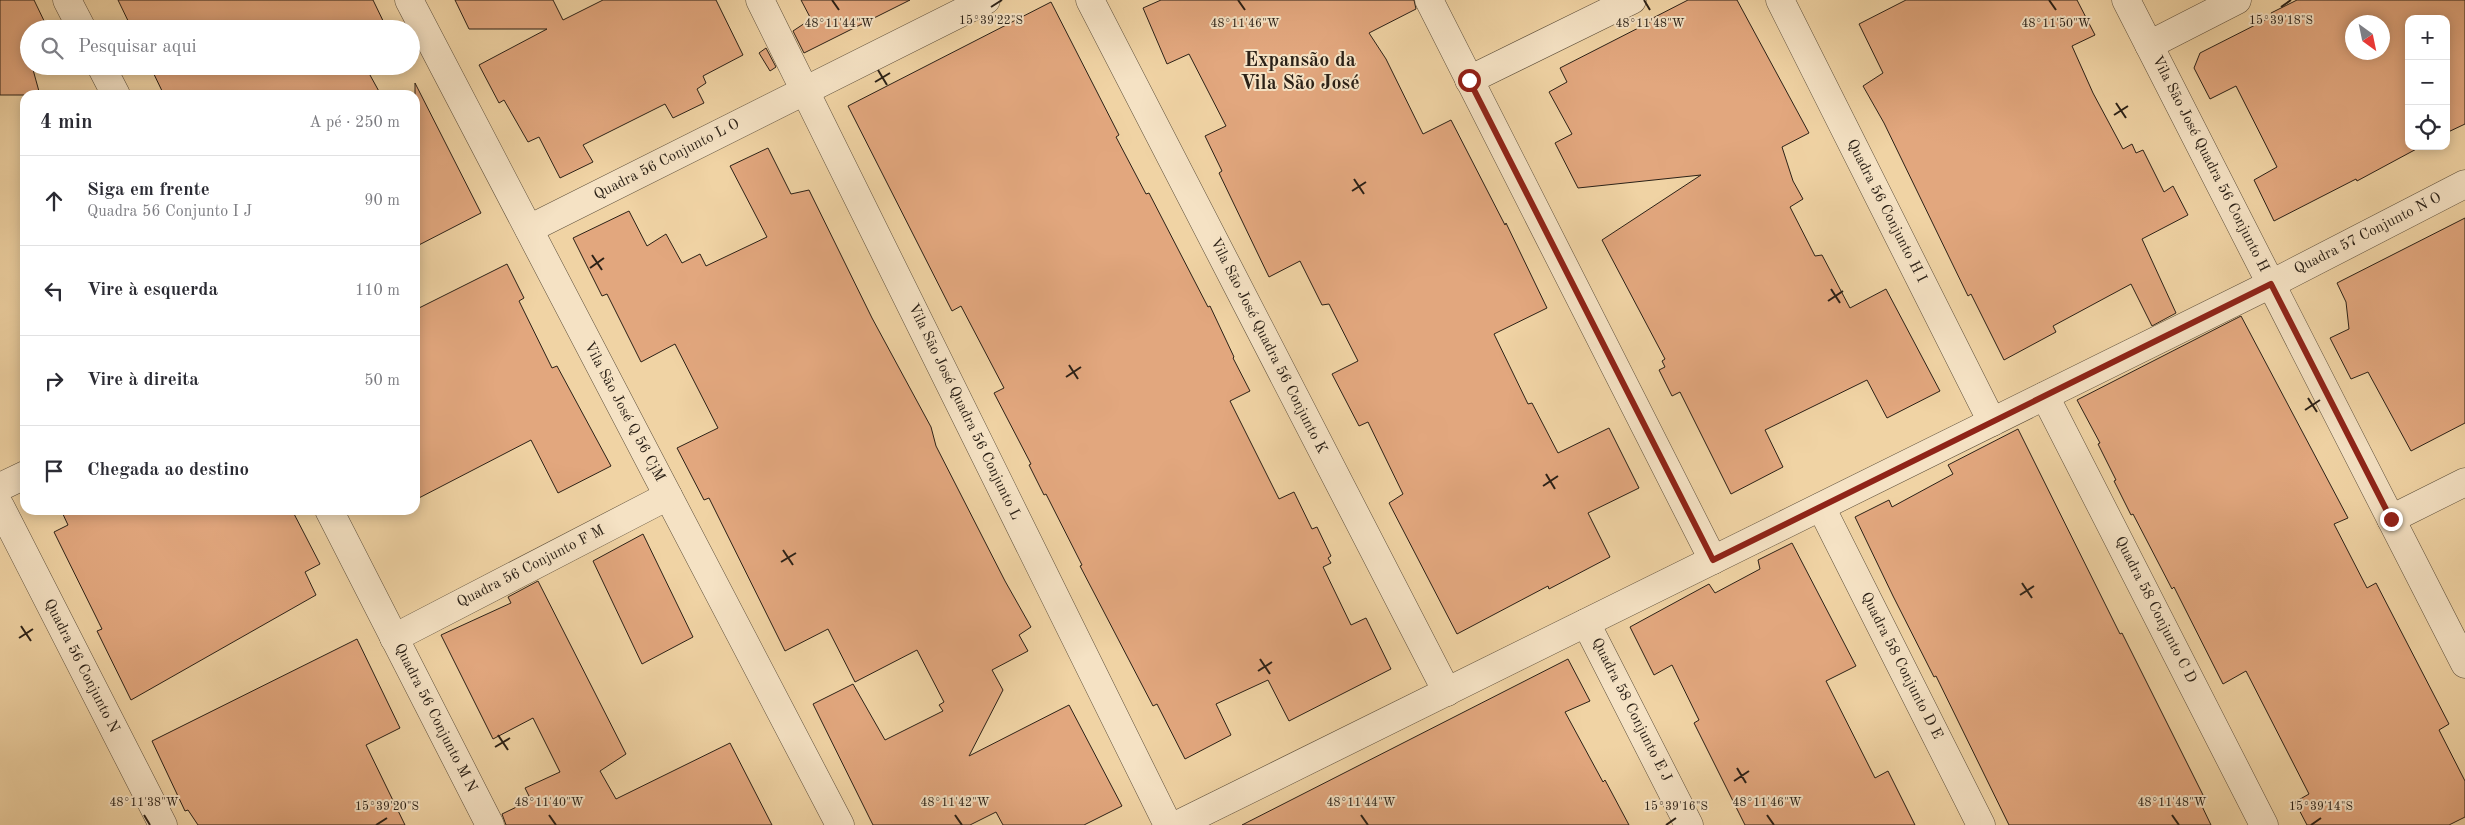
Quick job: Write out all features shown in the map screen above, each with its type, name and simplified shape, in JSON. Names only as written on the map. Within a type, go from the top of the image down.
[{"type":"street","points":[[67,0],[77,20]]},
{"type":"street","name":"Vila São José Q 56 CjM","points":[[408,0],[419,20]]},
{"type":"street","name":"Vila São José Quadra 56 Conjunto L","points":[[760,0],[1168,825]]},
{"type":"street","name":"Quadra 56 Conjunto L O","points":[[529,229],[986,0]]},
{"type":"street","name":"Vila São José Quadra 56 Conjunto K","points":[[1090,0],[1447,692]]},
{"type":"street","points":[[1429,0],[1713,560]]},
{"type":"street","points":[[1469,80],[1632,0]]},
{"type":"street","name":"Quadra 56 Conjunto H I","points":[[1780,0],[1992,422]]},
{"type":"street","name":"Vila São José Quadra 56 Conjunto H","points":[[2126,0],[2465,664]]},
{"type":"street","points":[[2149,45],[2237,0]]},
{"type":"street","name":"Vila São José Q 56 CjM","points":[[420,23],[840,825]]},
{"type":"street","points":[[106,75],[113,90]]},
{"type":"street","name":"Quadra 57 Conjunto N O","points":[[1177,825],[2271,284],[2465,184]]},
{"type":"street","name":"Quadra 58 Conjunto C D","points":[[2045,396],[2264,825]]},
{"type":"street","points":[[0,488],[20,478]]},
{"type":"street","points":[[2391,519],[2465,482]]},
{"type":"street","name":"Quadra 56 Conjunto F M","points":[[394,638],[668,496]]},
{"type":"street","name":"Quadra 56 Conjunto N","points":[[0,506],[163,825]]},
{"type":"street","name":"Quadra 58 Conjunto D E","points":[[1821,507],[1981,825]]},
{"type":"street","name":"Quadra 56 Conjunto M N","points":[[332,515],[490,825]]},
{"type":"street","name":"Quadra 58 Conjunto E J","points":[[1586,623],[1689,825]]},
{"type":"building","points":[[0,0],[34,0],[44,20],[20,20],[20,75],[34,75],[39,90],[20,90],[20,95],[0,95]]},
{"type":"building","points":[[118,0],[373,0],[383,20],[128,20]]},
{"type":"building","points":[[455,0],[553,0],[563,20],[603,0],[716,0],[743,55],[703,76],[706,83],[697,89],[704,103],[673,118],[665,104],[583,145],[593,162],[560,178],[539,137],[528,142],[504,100],[499,103],[479,65],[547,29],[469,29]]},
{"type":"building","points":[[801,0],[910,0],[804,53],[793,31],[811,19]]},
{"type":"building","points":[[1161,0],[1414,0],[1416,9],[1369,33],[1386,59],[1423,134],[1451,120],[1505,225],[1506,223],[1547,308],[1494,334],[1528,404],[1532,403],[1558,453],[1609,428],[1639,488],[1588,513],[1610,557],[1549,589],[1548,586],[1457,634],[1389,503],[1403,494],[1368,422],[1359,426],[1332,374],[1358,361],[1329,304],[1322,305],[1300,261],[1269,277],[1219,173],[1222,171],[1205,136],[1226,126],[1189,54],[1167,64],[1143,8]]},
{"type":"building","points":[[1688,0],[1737,0],[1809,133],[1782,147],[1793,181],[1803,199],[1790,207],[1815,256],[1822,255],[1850,308],[1886,289],[1940,391],[1887,418],[1867,380],[1765,430],[1783,467],[1731,494],[1680,392],[1672,396],[1659,370],[1665,367],[1662,361],[1665,359],[1602,240],[1701,175],[1578,188],[1555,143],[1572,134],[1549,92],[1567,82],[1560,68],[1652,21],[1651,19]]},
{"type":"building","points":[[1906,0],[2077,0],[2095,35],[2072,46],[2093,93],[2123,149],[2132,144],[2136,153],[2143,150],[2164,192],[2173,186],[2188,215],[2142,239],[2176,313],[2152,326],[2131,284],[2053,326],[2056,332],[2004,360],[1971,294],[1968,296],[1884,123],[1863,86],[1883,73],[1859,24]]},
{"type":"building","points":[[2297,0],[2465,0],[2465,124],[2450,131],[2450,15],[2405,15],[2405,150],[2415,150],[2357,181],[2356,179],[2274,221],[2254,180],[2277,167],[2236,86],[2210,99],[2194,68],[2200,53],[2273,16],[2271,13]]},
{"type":"building","points":[[1051,2],[1119,135],[1116,137],[1146,194],[1149,193],[1208,307],[1210,306],[1250,391],[1230,401],[1279,499],[1294,492],[1312,529],[1317,527],[1331,556],[1328,558],[1331,563],[1323,567],[1351,625],[1366,618],[1391,669],[1289,721],[1268,680],[1216,704],[1231,735],[1185,759],[1157,704],[1153,706],[1080,566],[1082,565],[1046,494],[1044,495],[1029,465],[1031,464],[994,393],[1004,388],[961,306],[952,311],[848,106]]},
{"type":"building","points":[[766,48],[776,67],[770,71],[759,53]]},
{"type":"building","points":[[154,75],[370,75],[378,90],[162,90]]},
{"type":"building","points":[[420,93],[481,213],[420,244]]},
{"type":"building","points":[[768,148],[791,194],[809,190],[872,318],[931,427],[936,446],[1005,581],[1031,627],[1019,635],[1028,651],[992,670],[1003,690],[969,756],[1069,705],[1122,806],[1084,825],[1003,825],[996,812],[970,825],[873,825],[813,704],[853,684],[885,740],[943,711],[939,705],[944,702],[917,650],[855,682],[828,629],[785,651],[709,498],[704,500],[677,448],[718,428],[675,344],[641,362],[607,294],[602,296],[573,238],[629,211],[647,246],[666,234],[682,263],[700,254],[706,266],[767,237],[730,166]]},
{"type":"building","points":[[2465,218],[2465,423],[2411,451],[2368,372],[2351,379],[2330,338],[2349,329],[2346,302],[2337,283]]},
{"type":"building","points":[[507,264],[524,298],[519,301],[552,368],[557,366],[611,466],[558,493],[531,440],[420,497],[420,308]]},
{"type":"building","points":[[2241,316],[2348,518],[2334,524],[2367,588],[2376,583],[2449,724],[2439,730],[2465,781],[2465,817],[2449,825],[2307,825],[2295,802],[2309,794],[2246,671],[2223,684],[2174,587],[2172,589],[2133,514],[2131,515],[2098,444],[2100,443],[2077,400]]},
{"type":"building","points":[[2018,429],[2204,797],[2199,800],[2211,825],[2009,825],[1936,676],[1934,677],[1893,596],[1855,517],[1889,500],[1892,507],[1953,474],[1948,465]]},
{"type":"building","points":[[63,515],[295,515],[320,564],[305,572],[316,595],[131,700],[97,631],[102,629],[54,532],[68,525]]},
{"type":"building","points":[[643,534],[693,637],[642,664],[593,561]]},
{"type":"building","points":[[1792,543],[1856,666],[1826,681],[1875,778],[1888,771],[1915,825],[1745,825],[1694,723],[1699,720],[1672,665],[1654,675],[1630,627],[1709,584],[1715,593],[1760,569],[1758,560]]},
{"type":"building","points":[[538,581],[626,754],[600,771],[616,799],[730,743],[772,825],[506,825],[502,814],[531,800],[525,788],[560,772],[533,718],[493,739],[441,635],[511,603],[508,597]]},
{"type":"building","points":[[357,639],[400,728],[366,745],[405,825],[198,825],[188,810],[185,811],[152,741]]},
{"type":"building","points":[[1568,659],[1590,701],[1565,712],[1629,825],[1242,825]]},
{"type":"district","name":"Expansão da Vila São José","points":[[1300,72]]},
{"type":"route","points":[[1469,80],[1713,560],[2271,284],[2391,519]]}]
